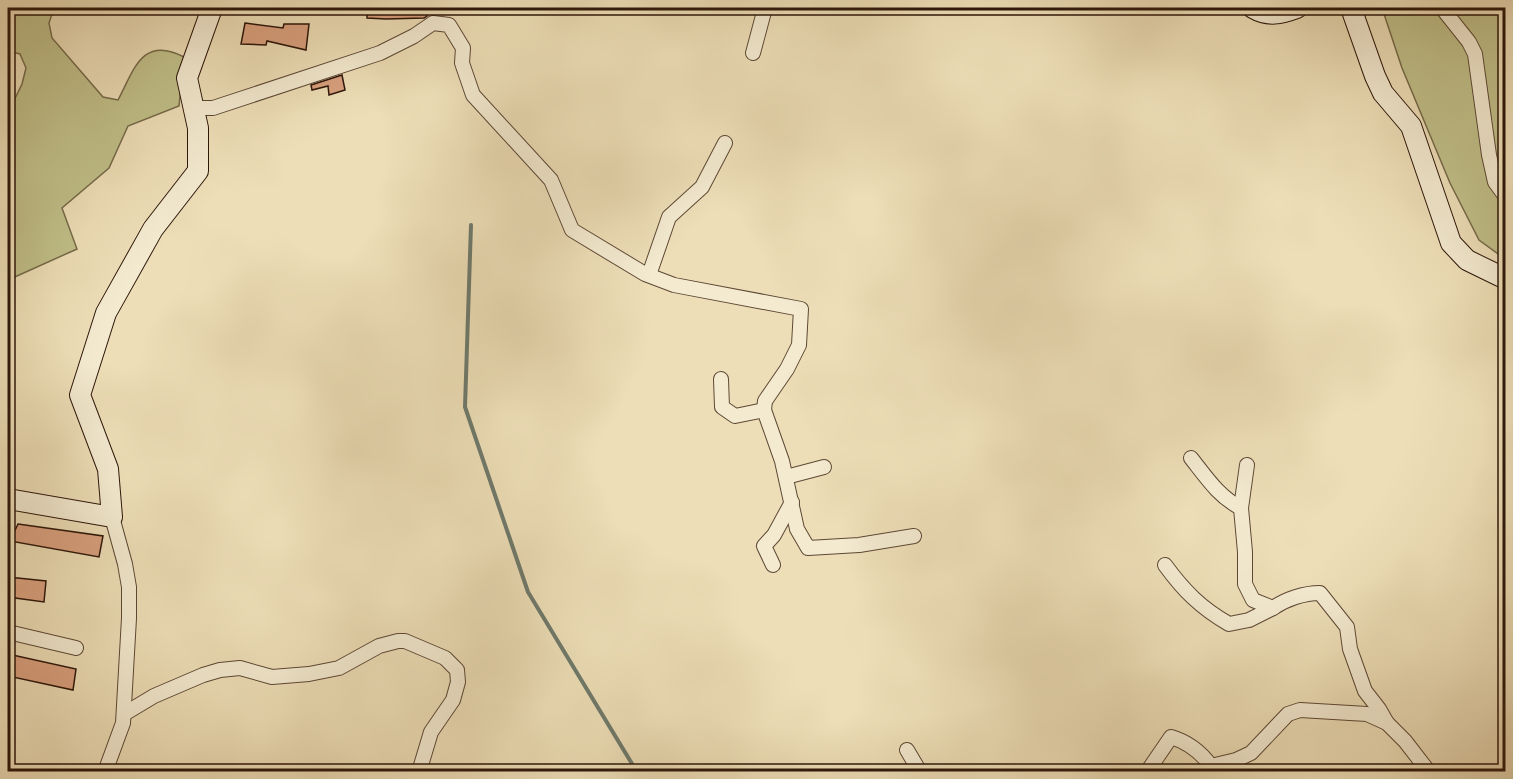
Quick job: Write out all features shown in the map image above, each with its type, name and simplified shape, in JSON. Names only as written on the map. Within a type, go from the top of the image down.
[{"type":"street","points":[[105,771],[123,723],[129,587],[120,542],[112,517],[108,470],[80,394],[106,313],[153,229],[198,171],[198,128],[187,78],[212,8]]},
{"type":"street","points":[[753,53],[765,8]]},
{"type":"street","points":[[1252,8],[1276,15],[1297,8]]},
{"type":"street","points":[[1351,8],[1383,93],[1411,126],[1451,243],[1467,260],[1506,279]]},
{"type":"street","points":[[1442,8],[1469,42],[1475,54],[1489,155],[1495,182],[1506,197]]},
{"type":"street","points":[[194,108],[213,108],[380,53],[414,36],[433,23],[449,25],[463,48],[462,63],[473,95],[551,180],[572,230],[649,275],[674,285],[801,309],[799,345],[787,369],[765,401],[764,410],[786,477],[797,528],[808,548],[859,545],[914,536]]},
{"type":"street","points":[[649,275],[669,217],[702,187],[725,143]]},
{"type":"street","points":[[721,379],[722,407],[735,416],[764,410]]},
{"type":"street","points":[[1191,458],[1216,489],[1229,502],[1241,508]]},
{"type":"street","points":[[1247,465],[1241,508],[1245,584],[1253,600],[1273,608]]},
{"type":"street","points":[[786,477],[824,467]]},
{"type":"street","points":[[8,499],[112,517]]},
{"type":"street","points":[[773,565],[764,546],[774,535],[792,502]]},
{"type":"street","points":[[1165,565],[1184,591],[1210,613],[1229,624],[1249,620],[1280,603],[1309,593],[1320,593],[1347,627],[1350,649],[1365,691],[1387,723],[1429,771]]},
{"type":"street","points":[[8,632],[76,648]]},
{"type":"street","points":[[124,714],[154,696],[202,675],[220,670],[240,668],[272,676],[309,674],[339,668],[379,646],[405,641],[445,658],[457,670],[458,682],[453,700],[431,732],[419,771]]},
{"type":"street","points":[[1147,771],[1171,737],[1185,741],[1203,754],[1210,766],[1236,760],[1251,753],[1288,714],[1300,711],[1367,714],[1387,723]]},
{"type":"street","points":[[907,750],[920,771]]},
{"type":"shaded area","points":[[8,8],[54,8],[49,23],[52,38],[103,97],[118,100],[135,67],[149,53],[158,50],[170,51],[184,57],[179,106],[128,126],[109,168],[62,208],[77,249],[8,280],[8,113],[22,84],[26,68],[20,54],[8,51]]},
{"type":"shaded area","points":[[1382,8],[1505,8],[1505,259],[1479,240],[1450,183],[1402,68]]},
{"type":"building","points":[[367,8],[429,8],[424,18],[386,19],[367,18]]},
{"type":"building","points":[[245,23],[283,28],[284,24],[309,24],[306,50],[267,41],[266,45],[241,44]]},
{"type":"building","points":[[342,75],[345,90],[329,95],[328,86],[312,90],[311,85]]},
{"type":"building","points":[[18,524],[103,536],[99,557],[10,541]]},
{"type":"building","points":[[8,577],[46,581],[44,602],[8,597]]},
{"type":"building","points":[[8,654],[76,669],[73,690],[8,676]]},
{"type":"waterway","points":[[471,225],[465,407],[528,592],[637,772]]}]
